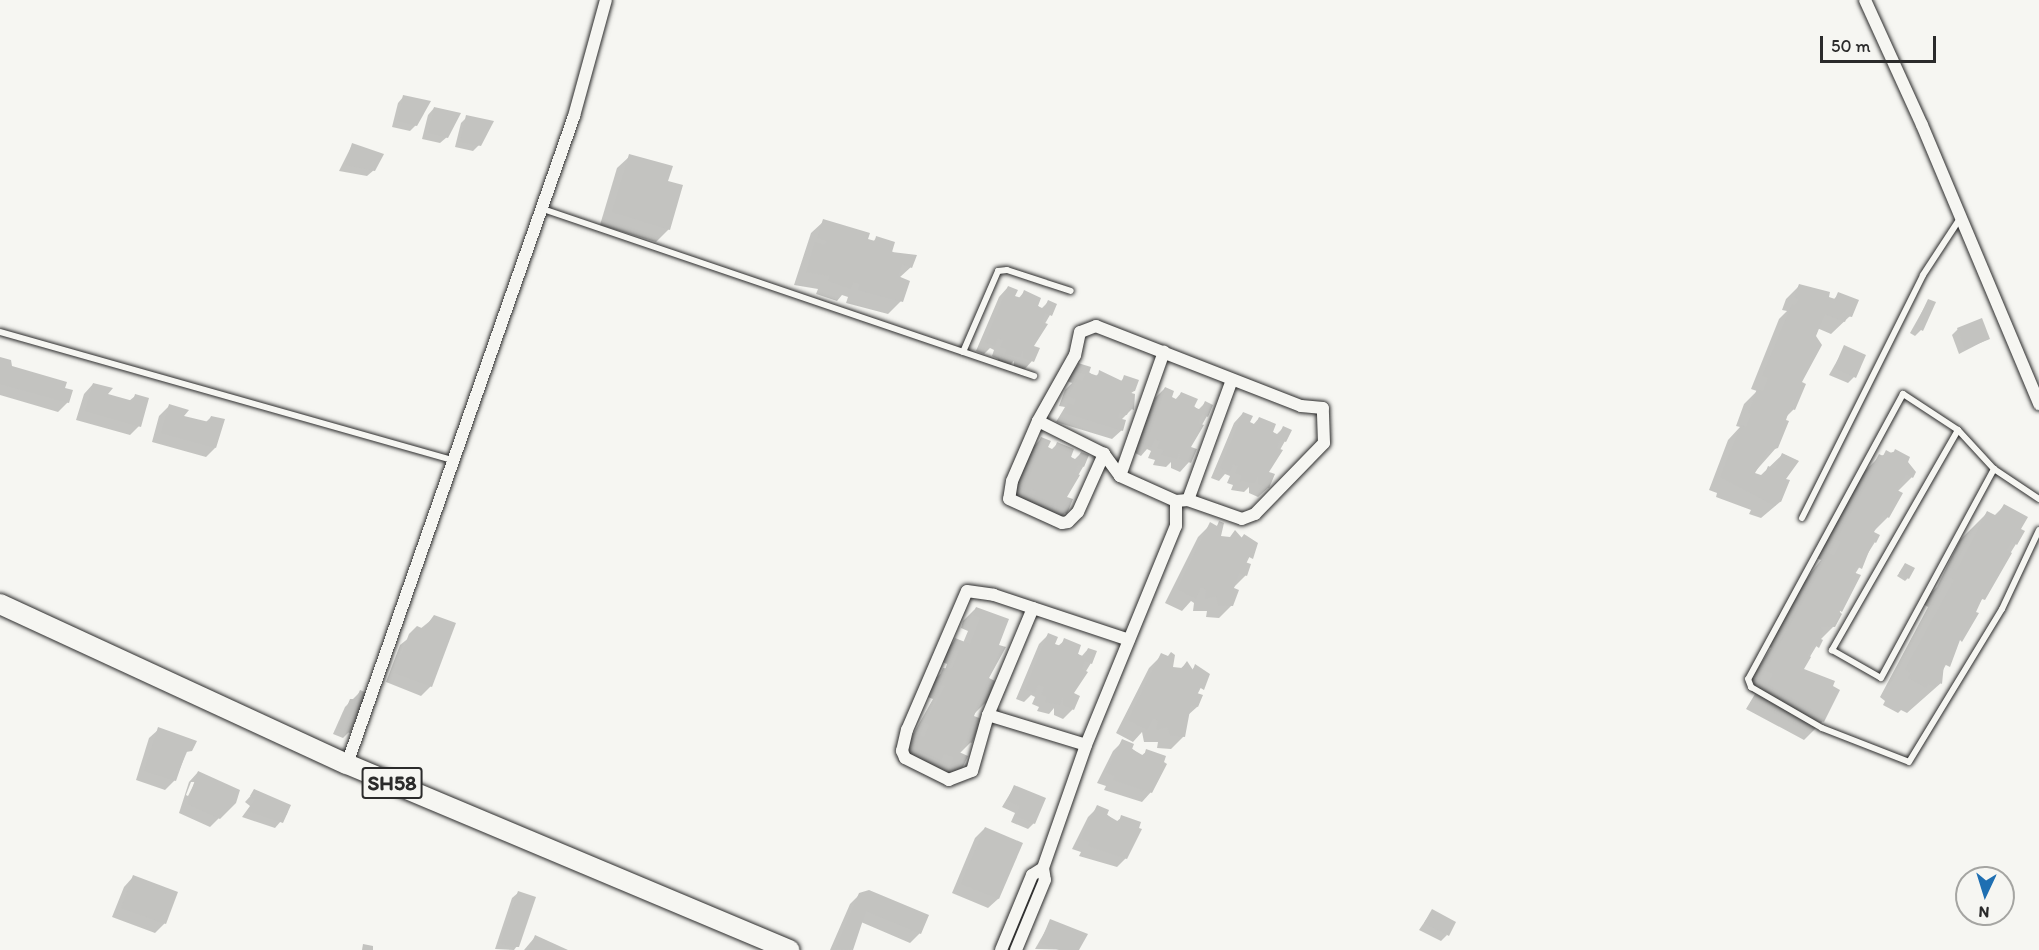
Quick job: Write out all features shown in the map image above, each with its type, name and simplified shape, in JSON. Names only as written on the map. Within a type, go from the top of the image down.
[{"type":"main road","name":"SH58","points":[[0,604],[347,764],[790,950]]},
{"type":"street","points":[[347,764],[574,116],[606,0]]},
{"type":"street","points":[[1865,0],[1922,124],[1959,220],[2039,404]]},
{"type":"street","points":[[1038,421],[1104,454],[1120,476],[1182,501],[1242,519],[1250,517],[1324,443],[1323,408],[1301,406],[1096,326],[1080,332],[1075,355],[1038,421],[1008,493],[1013,503],[1062,523],[1068,522],[1078,513],[1104,454]]},
{"type":"street","points":[[1120,476],[1164,352]]},
{"type":"street","points":[[1016,950],[1045,880],[1043,868],[1086,745],[1176,526],[1182,501],[1232,380]]},
{"type":"street","points":[[1033,608],[988,715],[972,771],[963,777],[949,780],[905,758],[902,751],[907,730],[967,591],[977,590],[1033,608],[1129,640]]},
{"type":"street","points":[[988,715],[1086,745]]},
{"type":"street","points":[[1001,950],[1032,875],[1043,868]]},
{"type":"lane","points":[[540,208],[1034,376]]},
{"type":"lane","points":[[1802,518],[1923,275],[1959,220]]},
{"type":"lane","points":[[963,352],[998,271],[1007,270],[1071,291]]},
{"type":"lane","points":[[0,332],[454,460]]},
{"type":"lane","points":[[2039,499],[1994,469],[1958,430],[1902,394],[1748,679],[1751,687],[1822,728],[1909,762],[2002,609],[2039,530]]},
{"type":"lane","points":[[1958,430],[1832,650],[1881,678],[1994,469]]},
{"type":"building","points":[[403,95],[431,101],[417,126],[397,121]]},
{"type":"building","points":[[434,107],[461,113],[448,138],[428,133]]},
{"type":"building","points":[[466,115],[494,121],[481,146],[460,142]]},
{"type":"building","points":[[352,143],[384,154],[375,171],[345,165]]},
{"type":"building","points":[[629,154],[673,166],[668,181],[683,185],[670,230],[612,212]]},
{"type":"building","points":[[823,219],[870,233],[868,239],[875,241],[876,236],[895,242],[892,252],[917,255],[912,268],[902,264],[898,276],[910,281],[903,302],[858,290],[860,284],[853,282],[851,289],[828,281],[830,276],[806,272],[815,242],[825,245],[827,241],[817,238]]},
{"type":"building","points":[[1799,284],[1830,292],[1829,297],[1835,299],[1838,292],[1859,300],[1852,317],[1847,316],[1845,322],[1825,314],[1816,336],[1822,345],[1802,382],[1806,384],[1795,410],[1790,408],[1786,420],[1789,421],[1778,448],[1768,451],[1755,473],[1764,476],[1768,466],[1775,469],[1782,453],[1799,461],[1786,479],[1790,480],[1781,502],[1778,501],[1775,506],[1720,477],[1741,425],[1746,427],[1751,414],[1748,413],[1757,389],[1763,391],[1768,378],[1762,376],[1792,304],[1795,305],[1799,299],[1794,297]]},
{"type":"building","points":[[1008,286],[1018,290],[1015,296],[1021,298],[1024,290],[1041,298],[1038,306],[1044,309],[1048,300],[1057,304],[1052,316],[1045,313],[1042,322],[1048,324],[1034,346],[1040,348],[1034,362],[1023,358],[1023,350],[1020,357],[1005,354],[1007,349],[1000,347],[1003,340],[998,338],[995,346],[985,342]]},
{"type":"building","points":[[1928,299],[1936,302],[1923,331],[1915,327]]},
{"type":"building","points":[[1982,318],[1990,339],[1965,349],[1957,328]]},
{"type":"building","points":[[1844,345],[1866,355],[1856,378],[1834,368]]},
{"type":"building","points":[[0,357],[11,360],[12,366],[67,382],[65,388],[73,390],[69,403],[0,384]]},
{"type":"building","points":[[1078,363],[1091,367],[1089,373],[1098,376],[1099,370],[1122,381],[1124,375],[1139,380],[1135,391],[1128,392],[1135,394],[1134,410],[1129,408],[1127,415],[1119,413],[1118,418],[1126,420],[1123,431],[1065,413],[1068,403],[1074,405],[1076,399],[1068,396],[1074,378],[1083,381],[1085,374],[1076,372]]},
{"type":"building","points":[[93,383],[113,388],[108,394],[133,401],[135,394],[149,398],[141,427],[85,411]]},
{"type":"building","points":[[1165,387],[1174,391],[1172,397],[1178,400],[1181,392],[1198,399],[1194,407],[1201,410],[1205,401],[1213,405],[1208,417],[1202,414],[1198,423],[1204,425],[1191,447],[1197,449],[1191,463],[1179,459],[1180,451],[1177,459],[1161,455],[1164,450],[1157,448],[1160,441],[1155,439],[1151,447],[1141,443]]},
{"type":"building","points":[[169,404],[189,410],[184,416],[209,422],[211,416],[225,419],[216,448],[161,433]]},
{"type":"building","points":[[1243,412],[1253,416],[1250,422],[1256,425],[1259,417],[1276,424],[1273,432],[1279,435],[1283,426],[1292,430],[1286,442],[1280,440],[1277,448],[1283,450],[1269,472],[1275,474],[1269,488],[1258,484],[1258,476],[1255,483],[1240,481],[1242,476],[1235,473],[1238,466],[1233,464],[1230,472],[1220,468]]},
{"type":"building","points":[[1041,437],[1051,441],[1048,447],[1054,450],[1057,442],[1074,449],[1071,457],[1077,460],[1081,452],[1089,455],[1084,467],[1078,465],[1075,473],[1080,475],[1067,497],[1073,499],[1067,514],[1056,509],[1056,501],[1053,509],[1038,506],[1040,501],[1033,498],[1036,491],[1031,489],[1027,497],[1018,493]]},
{"type":"building","points":[[1895,449],[1910,457],[1908,462],[1916,472],[1913,478],[1906,474],[1897,490],[1903,493],[1889,518],[1883,514],[1874,532],[1880,535],[1876,543],[1873,541],[1862,569],[1856,566],[1853,572],[1861,575],[1842,612],[1837,609],[1842,614],[1835,627],[1820,626],[1823,631],[1819,638],[1823,640],[1819,648],[1813,644],[1808,655],[1811,657],[1804,669],[1835,681],[1833,686],[1840,690],[1824,722],[1764,690],[1773,674],[1766,671],[1770,664],[1766,662],[1789,628],[1781,625],[1784,619],[1790,622],[1799,605],[1794,602],[1797,596],[1802,598],[1827,552],[1834,556],[1841,542],[1834,539],[1879,454],[1883,456],[1886,450],[1893,454]]},
{"type":"building","points":[[2004,504],[2028,517],[2021,529],[2025,531],[2017,545],[2012,541],[2007,550],[2012,553],[1985,600],[1982,599],[1976,612],[1979,613],[1962,642],[1960,640],[1950,667],[1944,664],[1942,684],[1938,682],[1935,687],[1928,684],[1926,688],[1908,678],[1911,673],[1905,669],[1954,580],[1949,577],[1953,569],[1957,570],[1987,511],[1997,516]]},
{"type":"building","points":[[1219,521],[1224,523],[1221,536],[1230,537],[1235,530],[1242,538],[1244,534],[1258,543],[1253,559],[1247,556],[1245,562],[1251,564],[1247,576],[1239,573],[1234,588],[1239,590],[1233,606],[1218,605],[1216,596],[1205,599],[1206,590],[1201,587],[1196,599],[1177,589],[1210,522],[1217,526]]},
{"type":"building","points":[[1905,563],[1915,568],[1909,579],[1899,573]]},
{"type":"building","points":[[976,607],[1009,619],[999,645],[1006,647],[989,678],[995,681],[986,704],[980,701],[974,716],[982,719],[972,743],[964,740],[959,752],[968,756],[961,771],[950,767],[954,757],[944,754],[941,761],[910,748],[916,733],[924,737],[929,725],[925,722],[945,686],[937,683],[943,668],[952,669],[959,651],[951,649],[955,638],[970,644],[980,618],[973,615]]},
{"type":"building","points":[[434,615],[456,623],[432,687],[394,673],[409,634],[417,626],[424,629]]},
{"type":"building","points":[[1048,633],[1058,637],[1055,644],[1061,646],[1064,638],[1081,645],[1078,654],[1085,657],[1088,648],[1097,651],[1092,664],[1085,661],[1082,669],[1088,672],[1074,693],[1080,696],[1074,710],[1063,705],[1063,697],[1060,705],[1045,702],[1047,697],[1041,695],[1044,687],[1038,685],[1035,693],[1025,689]]},
{"type":"building","points":[[1171,652],[1175,655],[1173,667],[1182,668],[1187,661],[1193,670],[1195,664],[1210,674],[1204,690],[1199,687],[1197,693],[1203,695],[1198,707],[1191,705],[1185,737],[1170,735],[1167,727],[1156,730],[1158,721],[1153,718],[1147,730],[1128,720],[1161,653],[1168,656]]},
{"type":"building","points":[[360,690],[367,693],[350,733],[338,728],[350,699],[356,699]]},
{"type":"building","points":[[158,727],[197,741],[192,751],[186,752],[176,781],[144,771]]},
{"type":"building","points":[[1122,739],[1134,744],[1132,749],[1144,756],[1146,749],[1166,756],[1164,762],[1167,764],[1152,793],[1113,780],[1115,776],[1106,773]]},
{"type":"building","points":[[198,771],[240,790],[236,803],[220,819],[187,804]]},
{"type":"building","points":[[1014,785],[1046,798],[1035,824],[1016,816],[1020,806],[1007,801]]},
{"type":"building","points":[[254,789],[291,805],[283,823],[247,811],[255,800],[250,796]]},
{"type":"building","points":[[1097,805],[1109,810],[1107,815],[1119,822],[1121,815],[1141,822],[1139,828],[1142,829],[1127,859],[1088,846],[1090,842],[1081,839]]},
{"type":"building","points":[[985,827],[1023,843],[999,899],[961,884]]},
{"type":"building","points":[[133,875],[178,892],[166,924],[121,908]]},
{"type":"building","points":[[869,890],[929,915],[921,934],[866,911],[853,950],[835,949],[859,893]]},
{"type":"building","points":[[518,891],[536,897],[519,947],[511,947],[500,943]]},
{"type":"building","points":[[1432,909],[1456,922],[1449,936],[1424,923]]},
{"type":"building","points":[[1050,919],[1088,934],[1079,950],[1059,950],[1040,943]]},
{"type":"building","points":[[535,935],[568,950],[529,950]]},
{"type":"building","points":[[363,944],[373,946],[373,950],[362,950]]}]
